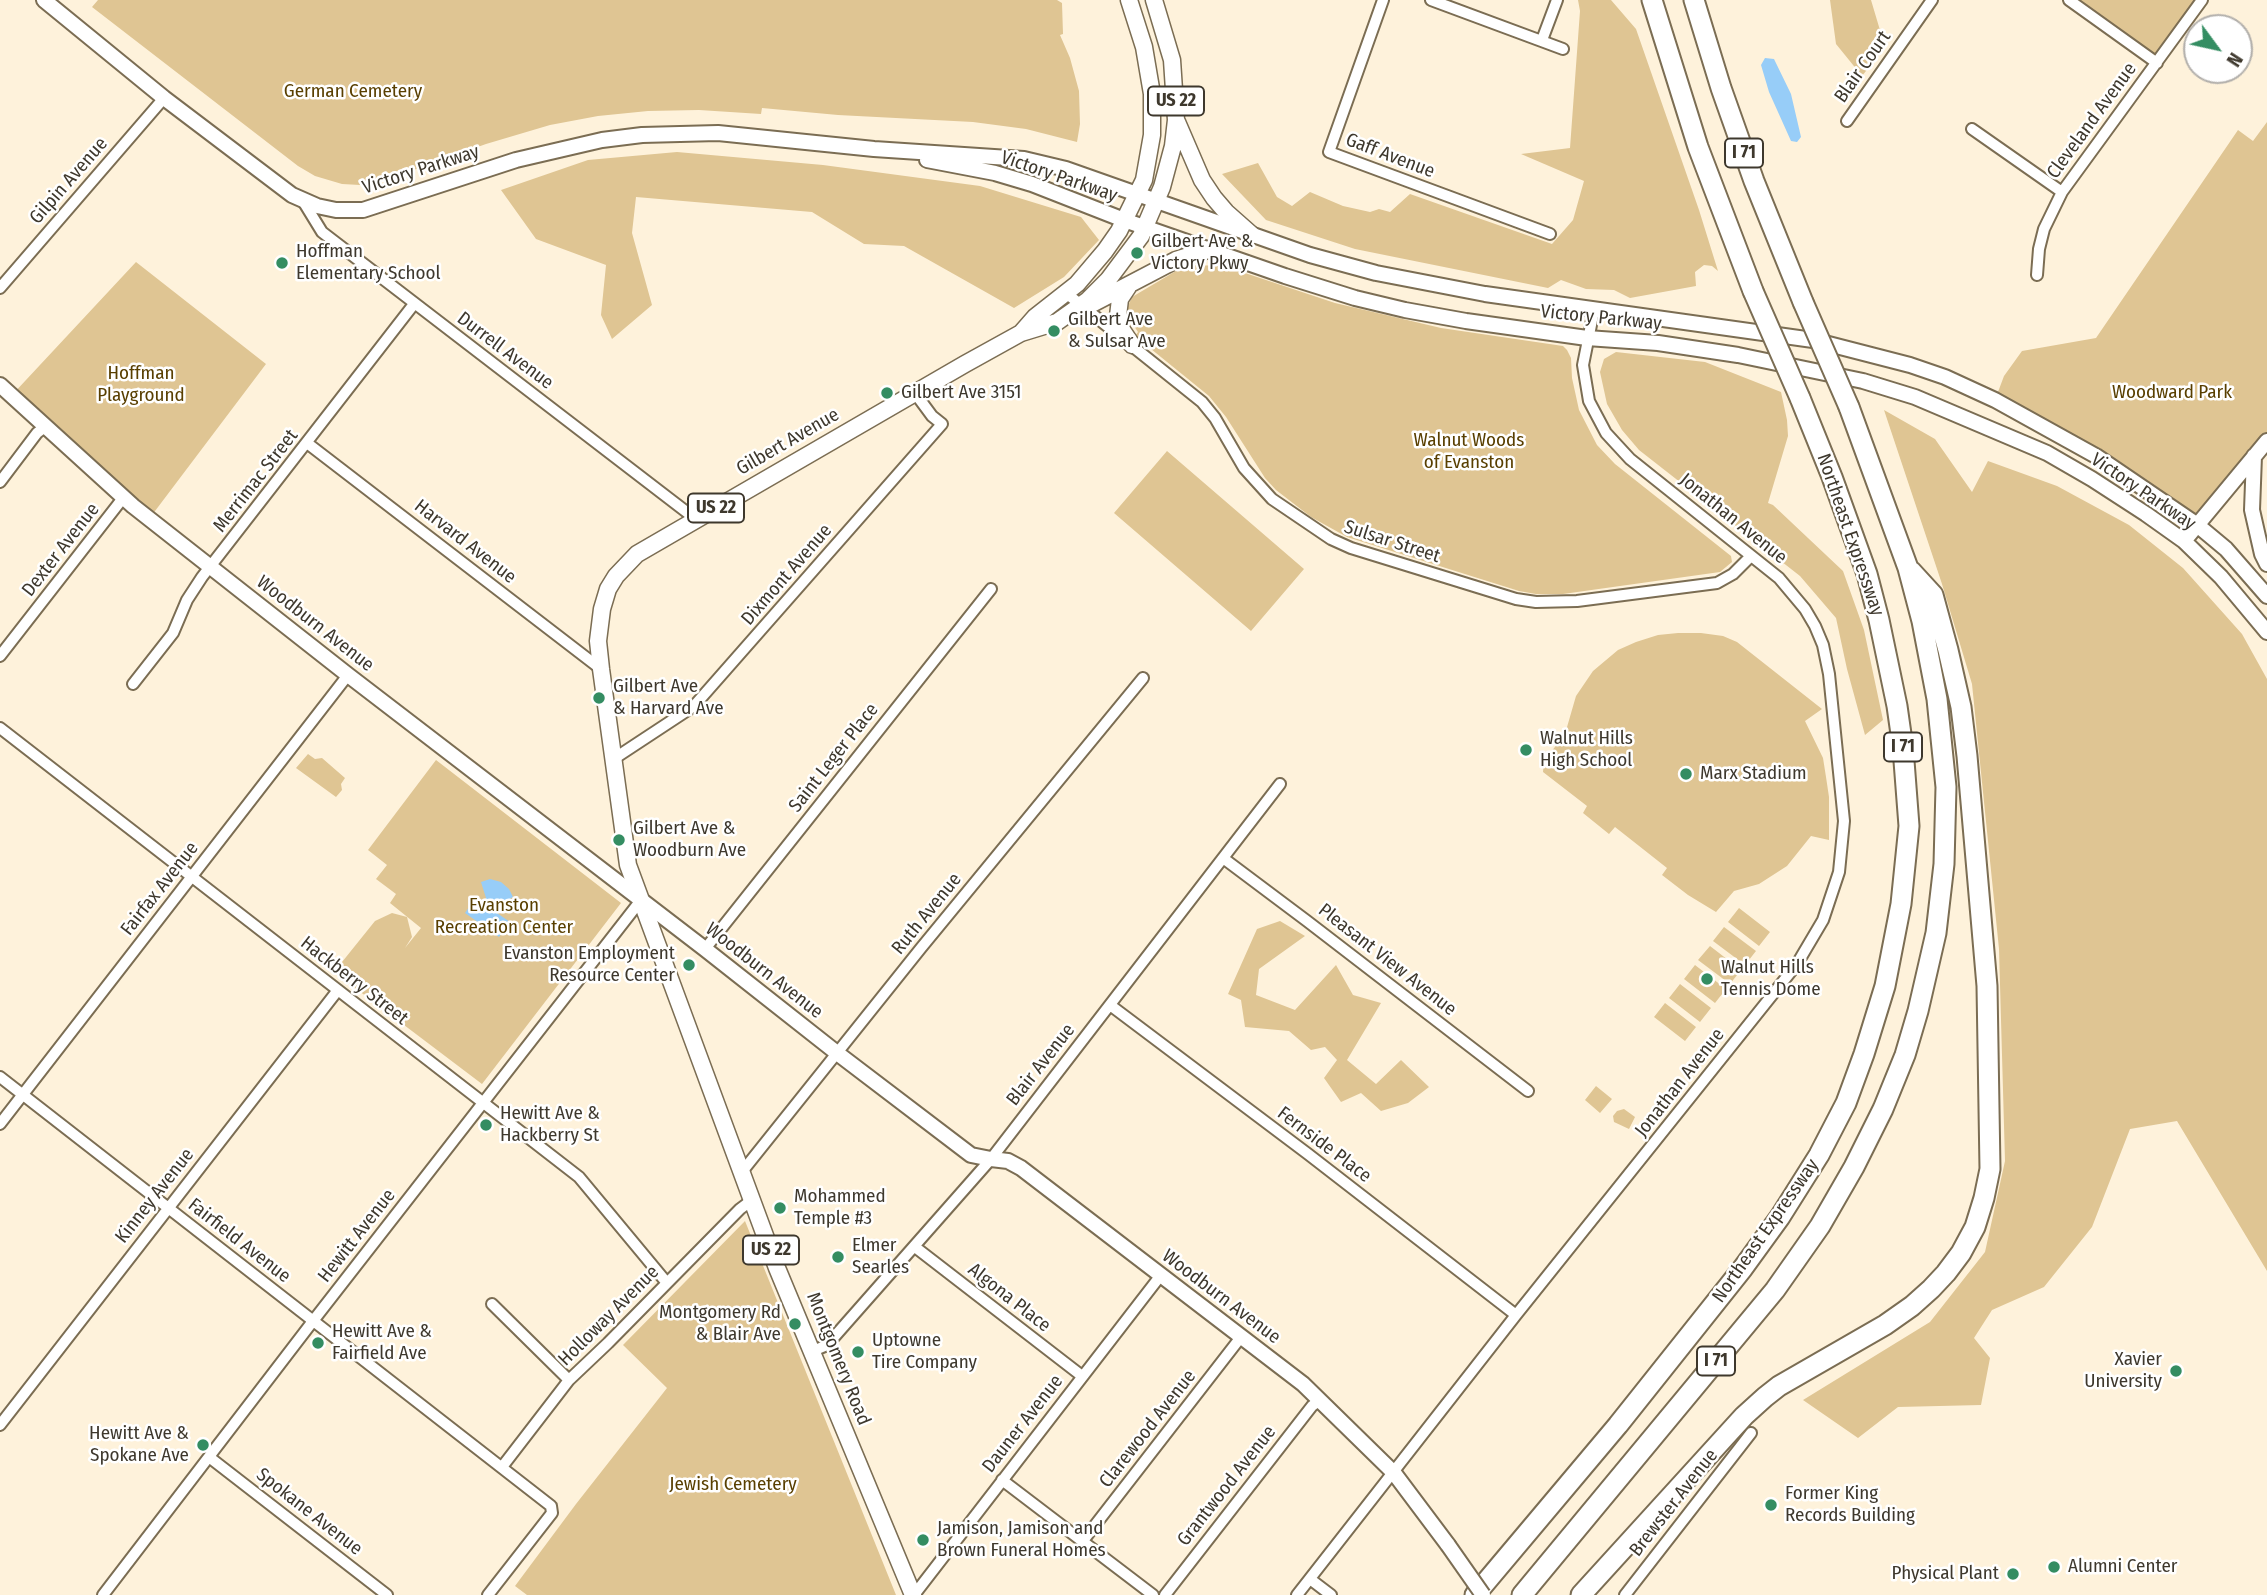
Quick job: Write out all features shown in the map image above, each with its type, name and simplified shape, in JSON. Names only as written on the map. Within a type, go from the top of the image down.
[{"type":"highway","name":"Northeast Expressway","points":[[1475,1595],[1618,1426],[1743,1268],[1780,1217],[1819,1155],[1846,1103],[1864,1054],[1885,986],[1901,904],[1909,826],[1898,706],[1867,574],[1832,477],[1753,291],[1698,147],[1652,0]]},
{"type":"highway","name":"Northeast Expressway","points":[[1522,1595],[1775,1290],[1820,1226],[1854,1167],[1905,1055],[1936,933],[1944,864],[1946,787],[1937,699],[1922,621],[1908,568],[1849,408],[1754,181],[1694,0]]},
{"type":"highway","points":[[1581,1595],[1744,1416],[1779,1387],[1885,1325],[1912,1306],[1931,1289],[1961,1253],[1975,1227],[1990,1169],[1987,986],[1965,744],[1956,684],[1933,595],[1908,568]]},
{"type":"main road","name":"Gilbert Avenue","points":[[1021,333],[1035,317],[1089,271],[1124,220],[1144,180],[1153,126],[1152,94],[1144,47],[1129,0]]},
{"type":"main road","name":"US 22","points":[[1083,306],[1130,253],[1145,227],[1169,166],[1176,120],[1172,60],[1154,0]]},
{"type":"main road","points":[[1176,120],[1208,189],[1226,212],[1252,235]]},
{"type":"main road","name":"Gilbert Avenue","points":[[641,900],[628,864],[598,640],[602,609],[608,589],[616,576],[638,554],[1021,333],[1057,322],[1083,306],[1176,260],[1211,249]]},
{"type":"main road","points":[[1130,285],[1117,308],[1120,327],[1132,345]]},
{"type":"main road","name":"Montgomery Road","points":[[641,900],[741,1173],[913,1595]]},
{"type":"street","name":"Victory Parkway","points":[[44,0],[164,98],[271,179],[303,201],[336,210],[363,210],[516,159],[601,140],[642,135],[718,133],[874,149],[1024,159],[1066,169],[1320,258],[1376,273],[1485,294],[1813,340],[1910,365],[1994,400],[2050,429],[2136,482],[2196,524],[2226,550],[2267,596]]},
{"type":"street","name":"Gaff Avenue","points":[[1382,0],[1329,152],[1550,234]]},
{"type":"street","points":[[1431,0],[1563,49]]},
{"type":"street","points":[[1542,40],[1558,0]]},
{"type":"street","name":"Blair Court","points":[[1847,121],[1933,0]]},
{"type":"street","points":[[2069,0],[2157,63]]},
{"type":"street","name":"Cleveland Avenue","points":[[2037,275],[2044,229],[2062,192],[2202,0]]},
{"type":"street","name":"Gilpin Avenue","points":[[0,288],[164,98]]},
{"type":"street","points":[[1972,129],[2062,192]]},
{"type":"street","name":"Victory Parkway","points":[[874,149],[995,173],[1032,184],[1124,220],[1355,298],[1405,310],[1587,338],[1658,343],[1738,355],[1863,381],[1915,397],[2047,453],[2103,486],[2184,541],[2221,577],[2267,632]]},
{"type":"street","name":"Durrell Avenue","points":[[303,201],[322,232],[697,520]]},
{"type":"street","name":"Sulsar Street","points":[[1066,293],[1202,402],[1215,418],[1244,468],[1272,499],[1331,540],[1351,548],[1516,600],[1536,602],[1577,601],[1717,583],[1733,574],[1751,556]]},
{"type":"street","name":"Merrimac Street","points":[[133,684],[173,633],[187,600],[210,568],[414,304]]},
{"type":"street","name":"Jonathan Avenue","points":[[1297,1595],[1516,1315],[1797,964],[1823,920],[1840,862],[1844,821],[1828,664],[1823,645],[1805,608],[1779,578],[1630,459],[1606,433],[1595,415],[1585,386],[1583,365],[1594,310]]},
{"type":"street","name":"Woodburn Avenue","points":[[0,385],[123,498],[210,568],[837,1053],[971,1155],[1008,1161],[1021,1168],[1303,1384],[1394,1473],[1483,1595]]},
{"type":"street","name":"Dixmont Avenue","points":[[612,760],[694,706],[942,424],[932,416],[915,393]]},
{"type":"street","points":[[0,482],[37,433],[46,426]]},
{"type":"street","points":[[2184,541],[2267,441]]},
{"type":"street","name":"Harvard Avenue","points":[[307,443],[601,669]]},
{"type":"street","points":[[2254,456],[2252,510],[2262,554],[2267,564]]},
{"type":"street","name":"Dexter Avenue","points":[[0,656],[123,498]]},
{"type":"street","name":"Saint Leger Place","points":[[705,949],[991,589]]},
{"type":"street","name":"Fairfax Avenue","points":[[0,1124],[348,675]]},
{"type":"street","name":"Ruth Avenue","points":[[741,1173],[921,948],[1143,678]]},
{"type":"street","name":"Hackberry Street","points":[[0,728],[579,1177],[667,1283]]},
{"type":"street","name":"Blair Avenue","points":[[813,1351],[827,1345],[990,1159],[1280,784]]},
{"type":"street","name":"Pleasant View Avenue","points":[[1223,858],[1528,1090]]},
{"type":"street","name":"Hewitt Avenue","points":[[105,1594],[313,1321],[641,900]]},
{"type":"street","name":"Kinney Avenue","points":[[0,1425],[338,990]]},
{"type":"street","name":"Fernside Place","points":[[1110,1005],[1516,1315]]},
{"type":"street","name":"Fairfield Avenue","points":[[0,1077],[551,1506],[552,1513],[488,1595]]},
{"type":"street","name":"Holloway Avenue","points":[[502,1467],[569,1380],[752,1200]]},
{"type":"street","name":"Algona Place","points":[[915,1247],[1082,1376]]},
{"type":"street","name":"Dauner Avenue","points":[[913,1595],[1161,1275]]},
{"type":"street","points":[[492,1304],[569,1380]]},
{"type":"street","name":"Clarewood Avenue","points":[[1082,1542],[1241,1337]]},
{"type":"street","name":"Grantwood Avenue","points":[[1165,1595],[1303,1417],[1320,1400]]},
{"type":"street","name":"Brewster Avenue","points":[[1625,1595],[1751,1433]]},
{"type":"street","name":"Spokane Avenue","points":[[209,1457],[387,1595]]},
{"type":"street","points":[[1002,1480],[1153,1595]]},
{"type":"street","points":[[1310,1579],[1331,1595]]},
{"type":"green space","name":"German Cemetery","points":[[98,0],[1057,0],[1062,3],[1063,34],[1060,35],[1079,91],[1080,124],[1077,142],[1026,129],[973,122],[762,108],[761,114],[699,110],[648,111],[598,116],[550,125],[486,144],[377,183],[342,184],[315,176],[298,166],[92,7]]},
{"type":"green space","points":[[1578,0],[1611,0],[1636,29],[1718,271],[1712,266],[1704,265],[1695,272],[1696,286],[1630,298],[1614,290],[1586,289],[1561,280],[1548,288],[1355,249],[1266,220],[1222,174],[1258,163],[1277,197],[1292,206],[1310,192],[1343,206],[1370,212],[1379,209],[1390,212],[1410,194],[1552,244],[1573,220],[1584,181],[1521,154],[1570,148],[1580,11]]},
{"type":"green space","points":[[1830,0],[1871,0],[1885,47],[1862,76],[1836,44]]},
{"type":"green space","points":[[2069,0],[2202,0],[2192,14],[2183,14],[2183,27],[2157,63]]},
{"type":"green space","name":"Woodward Park","points":[[2267,122],[2267,441],[2196,524],[1995,400],[2004,376],[2022,351],[2096,338],[2238,130],[2253,141]]},
{"type":"green space","points":[[677,152],[823,165],[980,186],[1081,217],[1099,240],[1064,277],[1014,308],[904,246],[864,244],[812,212],[636,197],[632,233],[652,305],[612,339],[601,315],[606,265],[536,239],[501,190],[588,160]]},
{"type":"green space","name":"Hoffman Playground","points":[[136,262],[266,364],[149,519],[12,395]]},
{"type":"green space","name":"Walnut Woods of Evanston","points":[[1193,265],[1224,266],[1335,303],[1441,328],[1563,346],[1571,358],[1579,410],[1597,445],[1615,464],[1731,556],[1732,562],[1720,572],[1563,594],[1536,594],[1347,537],[1311,517],[1276,490],[1209,396],[1135,336],[1138,332],[1128,317],[1128,306],[1132,297],[1181,268]]},
{"type":"green space","points":[[1616,352],[1705,362],[1781,392],[1788,436],[1768,503],[1843,571],[1864,630],[1883,720],[1865,735],[1836,618],[1800,576],[1639,450],[1622,430],[1607,404],[1600,372],[1604,359]]},
{"type":"green space","points":[[1884,410],[1935,439],[1972,492],[1988,461],[2057,486],[2129,525],[2183,568],[2242,634],[2267,679],[2267,1271],[2177,1121],[2130,1129],[2092,1227],[2044,1287],[1992,1310],[1974,1338],[1990,1358],[1981,1405],[1898,1407],[1858,1438],[1803,1400],[1930,1322],[1985,1252],[2005,1161],[1999,949],[1972,684]]},
{"type":"green space","points":[[1167,451],[1304,569],[1251,631],[1114,513]]},
{"type":"green space","name":"Marx Stadium","points":[[1678,633],[1723,636],[1737,642],[1822,709],[1805,721],[1823,758],[1829,797],[1829,840],[1811,836],[1787,866],[1759,884],[1734,891],[1716,912],[1662,875],[1667,868],[1615,827],[1609,834],[1583,813],[1587,806],[1543,772],[1544,761],[1565,734],[1576,696],[1593,671],[1618,650],[1658,635]]},
{"type":"green space","points":[[308,754],[315,759],[322,758],[345,778],[341,784],[342,790],[336,797],[296,768]]},
{"type":"green space","name":"Evanston Recreation Center","points":[[436,760],[621,903],[482,1084],[334,972],[375,921],[392,913],[407,917],[412,937],[405,948],[421,928],[390,903],[396,894],[376,879],[387,865],[368,850]]},
{"type":"green space","points":[[1739,908],[1770,932],[1759,946],[1728,922]]},
{"type":"green space","points":[[1280,921],[1305,936],[1259,969],[1256,995],[1295,1010],[1336,965],[1353,995],[1381,1003],[1347,1060],[1376,1084],[1401,1060],[1429,1087],[1408,1103],[1381,1111],[1361,1093],[1341,1102],[1324,1078],[1337,1060],[1325,1047],[1311,1050],[1289,1031],[1245,1027],[1241,1000],[1228,994],[1257,929]]},
{"type":"green space","points":[[1724,927],[1756,951],[1745,965],[1713,941]]},
{"type":"green space","points":[[1710,946],[1741,970],[1730,984],[1698,960]]},
{"type":"green space","points":[[1695,965],[1726,989],[1715,1003],[1684,979]]},
{"type":"green space","points":[[1680,984],[1711,1008],[1700,1022],[1669,998]]},
{"type":"green space","points":[[1665,1003],[1696,1027],[1685,1041],[1654,1017]]},
{"type":"green space","points":[[1596,1086],[1612,1099],[1600,1113],[1585,1100]]},
{"type":"green space","points":[[1624,1109],[1635,1117],[1629,1129],[1614,1122],[1613,1116]]},
{"type":"green space","name":"Jewish Cemetery","points":[[745,1221],[896,1595],[527,1595],[515,1586],[667,1388],[623,1345]]},
{"type":"water","points":[[1765,58],[1774,59],[1791,94],[1801,137],[1797,142],[1791,141],[1769,92],[1761,65]]},
{"type":"water","points":[[490,879],[501,882],[513,897],[505,902],[497,913],[510,922],[499,937],[465,913],[476,897],[483,901],[486,898],[481,882]]},
{"type":"place","name":"Gilbert Ave & Victory Pkwy","points":[[1137,253]]},
{"type":"place","name":"Hoffman Elementary School","points":[[282,263]]},
{"type":"place","name":"Gilbert Ave & Sulsar Ave","points":[[1054,331]]},
{"type":"place","name":"Gilbert Ave 3151","points":[[887,393]]},
{"type":"place","name":"Gilbert Ave & Harvard Ave","points":[[599,698]]},
{"type":"place","name":"Walnut Hills High School","points":[[1526,750]]},
{"type":"place","name":"Marx Stadium","points":[[1686,774]]},
{"type":"place","name":"Gilbert Ave & Woodburn Ave","points":[[619,840]]},
{"type":"place","name":"Evanston Employment Resource Center","points":[[689,965]]},
{"type":"place","name":"Walnut Hills Tennis Dome","points":[[1707,979]]},
{"type":"place","name":"Hewitt Ave & Hackberry St","points":[[486,1125]]},
{"type":"place","name":"Mohammed Temple #3","points":[[780,1208]]},
{"type":"place","name":"Elmer Searles","points":[[838,1257]]},
{"type":"place","name":"Montgomery Rd & Blair Ave","points":[[795,1324]]},
{"type":"place","name":"Hewitt Ave & Fairfield Ave","points":[[318,1343]]},
{"type":"place","name":"Uptowne Tire Company","points":[[858,1352]]},
{"type":"place","name":"Xavier University","points":[[2176,1371]]},
{"type":"place","name":"Hewitt Ave & Spokane Ave","points":[[203,1445]]},
{"type":"place","name":"Former King Records Building","points":[[1771,1505]]},
{"type":"place","name":"Jamison, Jamison and Brown Funeral Homes","points":[[923,1540]]},
{"type":"place","name":"Alumni Center","points":[[2054,1567]]},
{"type":"place","name":"Physical Plant","points":[[2013,1574]]}]
